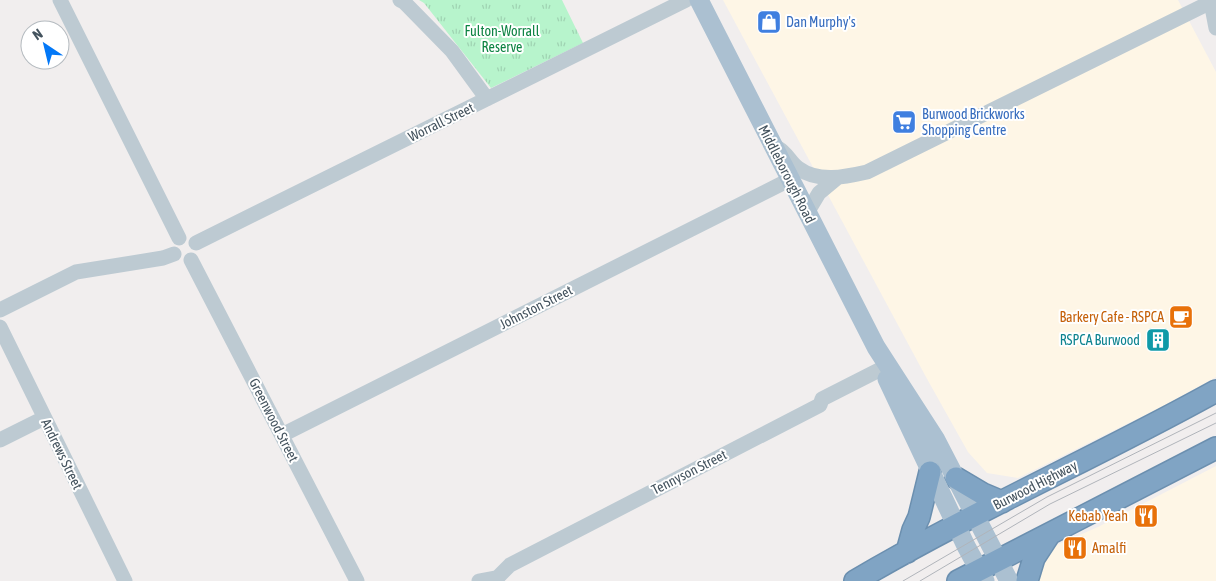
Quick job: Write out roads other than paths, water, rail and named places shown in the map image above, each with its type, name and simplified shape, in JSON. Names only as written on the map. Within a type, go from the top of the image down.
[{"type":"highway","name":"Burwood Highway","points":[[855,581],[1002,502],[1159,423],[1216,391]]},
{"type":"highway","points":[[958,581],[982,575],[998,560],[1216,448]]},
{"type":"highway","points":[[907,552],[919,517],[930,472]]},
{"type":"highway","points":[[956,478],[983,494],[1002,502]]},
{"type":"highway","points":[[1027,581],[1034,558],[1051,533]]},
{"type":"main road","name":"Middleborough Road","points":[[699,0],[876,347],[936,440],[956,478],[982,575]]},
{"type":"main road","name":"Middleborough Road","points":[[876,347],[883,368],[930,472],[998,560],[1009,581]]},
{"type":"street","points":[[60,0],[180,238]]},
{"type":"street","points":[[400,0],[452,52],[487,99]]},
{"type":"street","name":"Worrall Street","points":[[196,244],[686,0]]},
{"type":"street","points":[[772,144],[784,151],[796,167],[811,175],[838,178],[867,172],[1212,4],[1216,28]]},
{"type":"street","points":[[806,213],[819,193],[838,178]]},
{"type":"street","name":"Johnston Street","points":[[282,435],[790,180]]},
{"type":"street","points":[[180,238],[189,238],[196,244],[196,254],[190,260],[179,260],[174,254],[174,245],[180,238]]},
{"type":"street","points":[[0,310],[76,272],[163,258],[174,254]]},
{"type":"street","name":"Greenwood Street","points":[[190,260],[357,581]]},
{"type":"street","name":"Andrews Street","points":[[0,327],[125,581]]},
{"type":"street","name":"Tennyson Street","points":[[479,581],[494,580],[510,564],[820,405],[822,399],[883,368]]},
{"type":"street","points":[[0,440],[44,418]]},
{"type":"tram line","points":[[903,581],[1047,497],[1216,413]]},
{"type":"tram line","points":[[920,581],[1050,504],[1216,423]]},
{"type":"place","name":"Dan Murphy's","points":[[769,22]]},
{"type":"place","name":"Burwood Brickworks Shopping Centre","points":[[904,122]]},
{"type":"place","name":"Barkery Cafe - RSPCA","points":[[1181,317]]},
{"type":"place","name":"RSPCA Burwood","points":[[1158,340]]},
{"type":"place","name":"Kebab Yeah","points":[[1146,516]]},
{"type":"place","name":"Amalfi","points":[[1075,548]]},
{"type":"park label","name":"Fulton-Worrall Reserve","points":[[502,40]]}]
